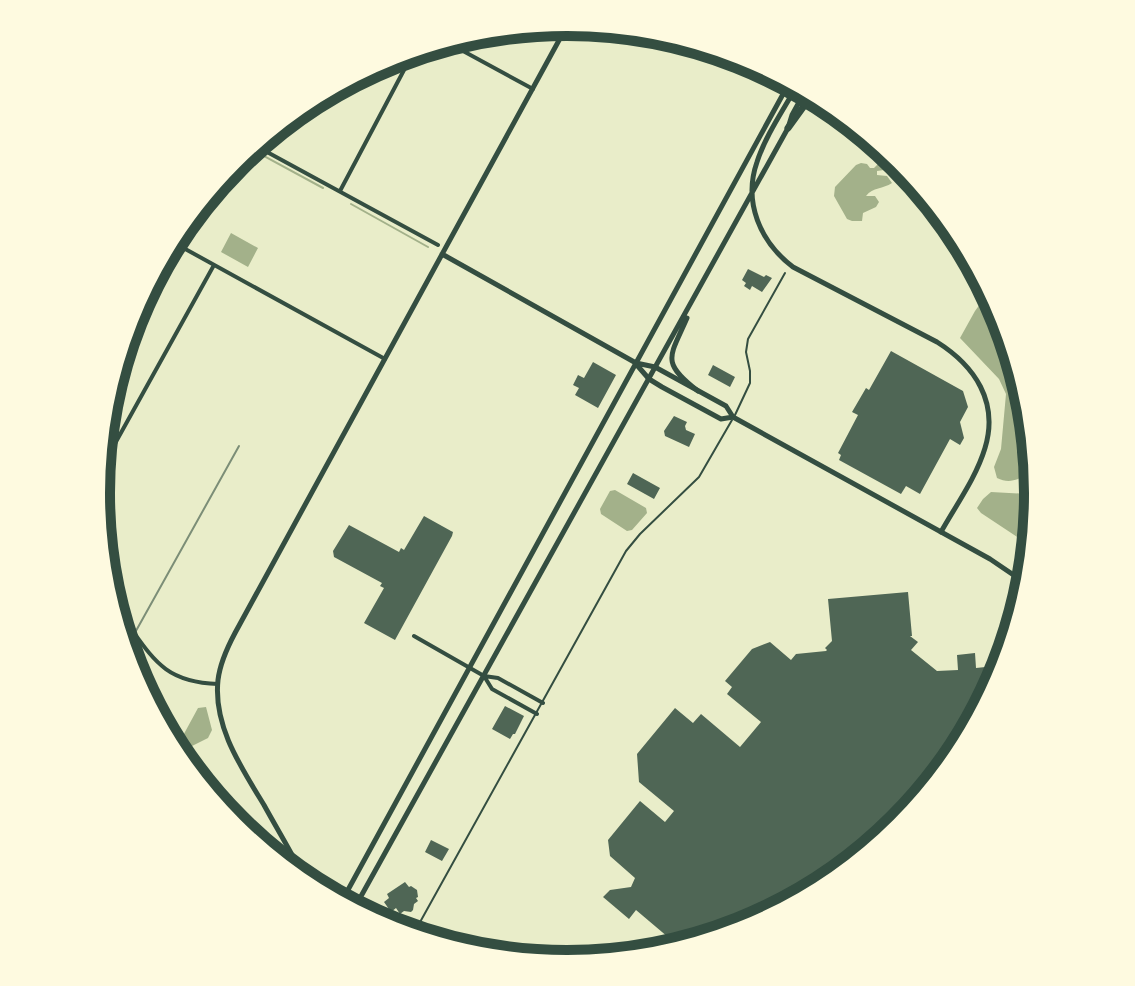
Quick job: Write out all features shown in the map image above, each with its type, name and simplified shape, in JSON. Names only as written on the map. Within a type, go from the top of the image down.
[{"type":"highway","points":[[788,128],[806,103]]},
{"type":"main road","points":[[294,859],[234,754],[220,716],[218,684],[222,661],[561,36]]},
{"type":"main road","points":[[346,893],[785,91]]},
{"type":"main road","points":[[792,95],[764,146],[753,175],[752,193],[761,231],[780,257],[802,272],[937,342],[961,359],[973,373],[984,396],[987,440],[978,465],[941,532]]},
{"type":"main road","points":[[359,900],[696,295],[800,100]]},
{"type":"main road","points":[[442,254],[636,363],[655,367],[726,406],[733,417],[990,559],[1017,577]]},
{"type":"main road","points":[[696,295],[671,357],[678,375],[698,391]]},
{"type":"main road","points":[[636,363],[649,379],[721,419],[733,417]]},
{"type":"street","points":[[460,49],[533,89]]},
{"type":"street","points":[[340,191],[406,66]]},
{"type":"street","points":[[264,151],[438,245]]},
{"type":"street","points":[[183,248],[385,359]]},
{"type":"street","points":[[112,448],[214,265]]},
{"type":"street","points":[[132,629],[155,660],[169,672],[188,681],[218,684]]},
{"type":"street","points":[[414,636],[484,676],[498,678],[543,703]]},
{"type":"street","points":[[484,676],[492,689],[537,714]]},
{"type":"lane","points":[[418,925],[626,551],[699,477],[733,417],[750,383],[746,352],[748,339],[785,273]]},
{"type":"shaded area","points":[[883,162],[890,169],[877,171],[877,175],[887,176],[892,183],[866,196],[875,196],[879,202],[876,207],[863,213],[862,221],[847,219],[834,196],[835,187],[856,165],[867,164],[874,168]]},
{"type":"shaded area","points":[[231,233],[258,248],[248,267],[221,252]]},
{"type":"shaded area","points":[[982,301],[1000,346],[1016,404],[1024,476],[1011,481],[997,478],[994,467],[1001,449],[1006,394],[999,379],[960,338]]},
{"type":"shaded area","points":[[615,490],[646,508],[647,513],[632,530],[627,531],[601,514],[600,509],[610,491]]},
{"type":"shaded area","points":[[991,492],[1024,494],[1022,540],[977,508]]},
{"type":"shaded area","points":[[206,707],[212,730],[208,738],[189,748],[182,737],[198,708]]},
{"type":"building","points":[[748,269],[772,278],[762,292],[752,286],[750,290],[744,286],[746,283],[742,280]]},
{"type":"building","points":[[891,351],[963,391],[968,407],[960,422],[964,438],[960,445],[950,439],[920,494],[906,486],[901,494],[839,460],[841,455],[838,453],[858,415],[852,412],[866,388],[869,390]]},
{"type":"building","points":[[593,362],[616,375],[598,408],[575,395],[579,388],[573,385],[578,375],[584,378]]},
{"type":"building","points":[[713,365],[735,377],[730,387],[708,375]]},
{"type":"building","points":[[674,416],[687,422],[686,430],[695,434],[689,447],[665,436],[664,431]]},
{"type":"building","points":[[633,473],[660,488],[654,499],[627,484]]},
{"type":"building","points":[[424,516],[453,532],[395,640],[364,623],[384,588],[380,586],[382,583],[334,557],[333,551],[349,525],[399,552],[401,548],[404,550]]},
{"type":"building","points":[[908,592],[910,636],[918,642],[911,650],[937,671],[958,670],[957,655],[975,653],[976,668],[991,666],[963,722],[930,771],[891,816],[846,856],[796,889],[714,926],[669,938],[636,910],[629,919],[603,897],[610,890],[631,887],[635,878],[610,856],[608,840],[640,801],[665,822],[674,811],[639,782],[637,754],[675,708],[693,723],[701,714],[740,747],[761,722],[727,694],[732,687],[725,681],[752,649],[770,642],[791,660],[796,654],[826,651],[825,648],[832,641],[828,599]]},
{"type":"building","points":[[505,706],[524,716],[510,739],[492,729]]},
{"type":"building","points":[[431,840],[449,849],[442,861],[425,852]]},
{"type":"building","points":[[405,882],[417,890],[418,901],[411,912],[400,914],[396,908],[391,912],[384,902],[389,898],[387,894]]},
{"type":"waterway","points":[[261,154],[323,188]]},
{"type":"waterway","points":[[351,204],[428,247]]},
{"type":"railway","points":[[134,635],[239,446]]}]
